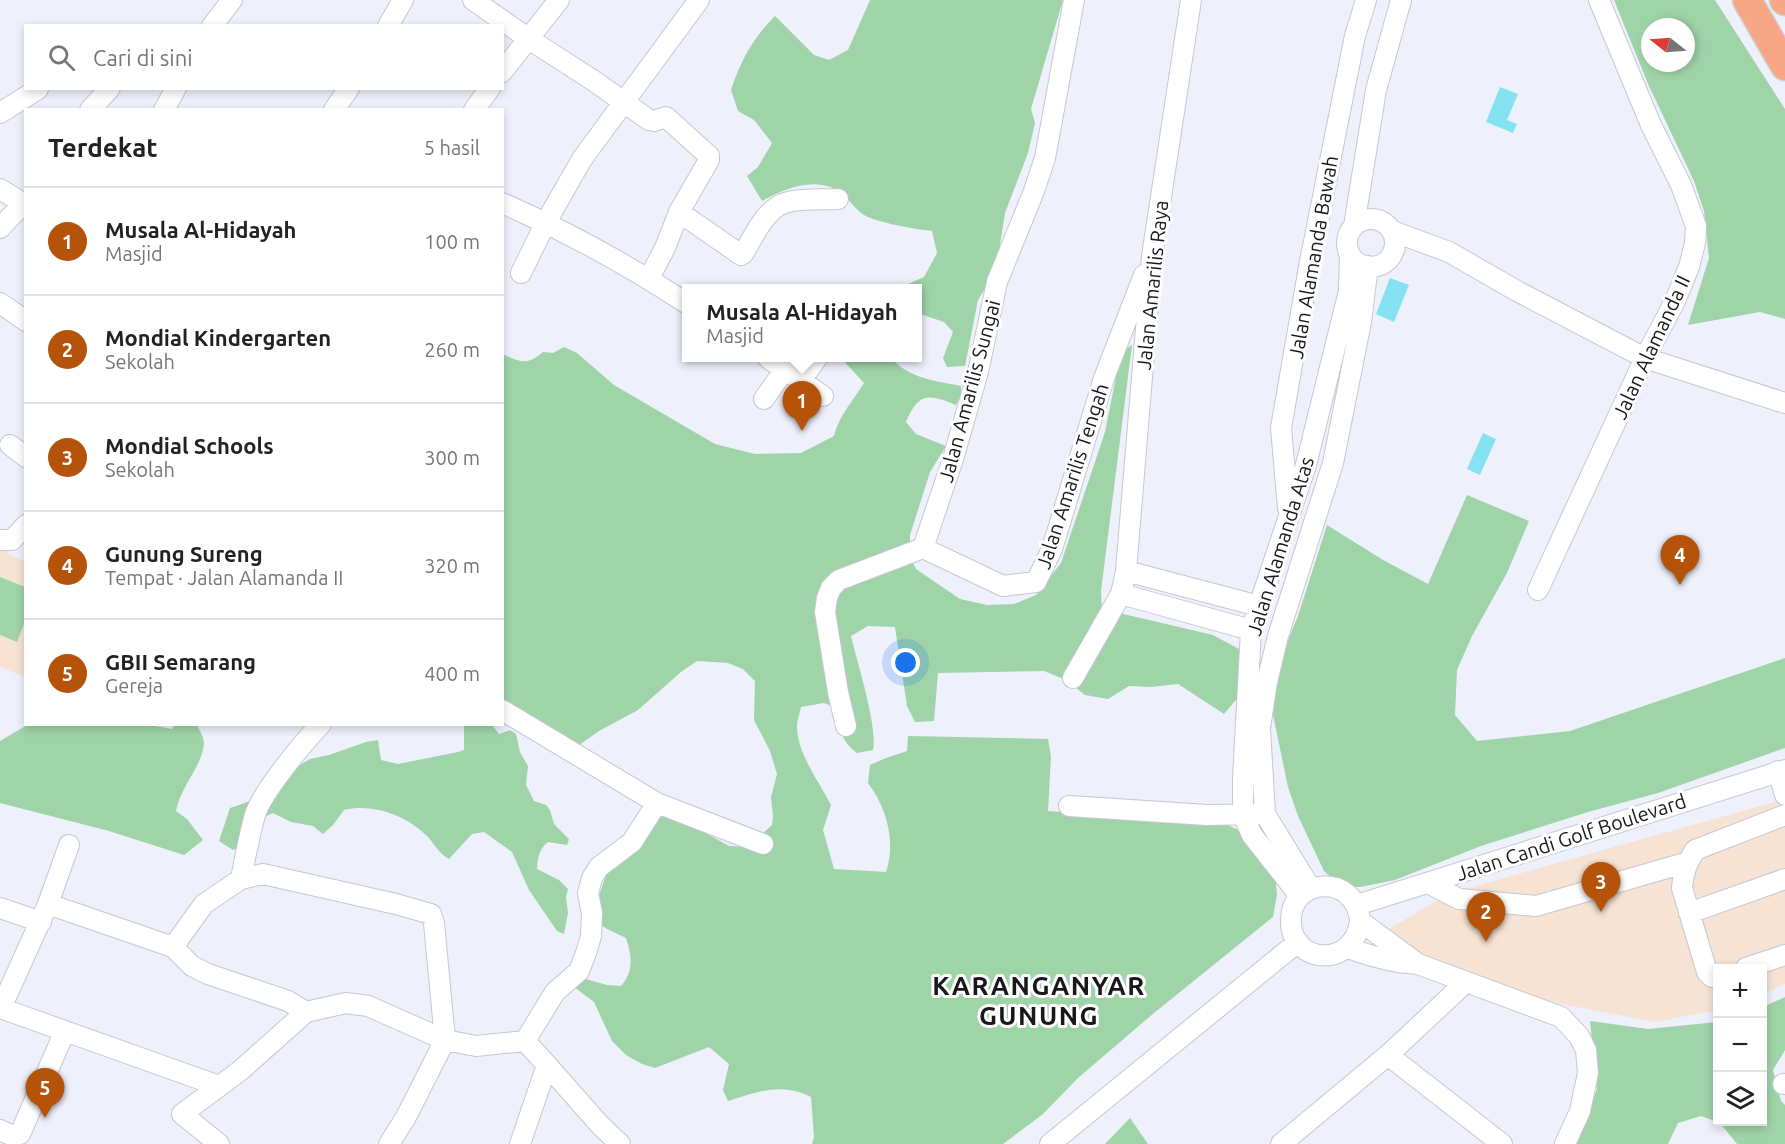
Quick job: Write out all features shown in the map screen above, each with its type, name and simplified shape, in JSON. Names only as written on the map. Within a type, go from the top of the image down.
[{"type":"highway","points":[[1747,0],[1785,66]]},
{"type":"street","points":[[214,24],[232,0]]},
{"type":"street","points":[[389,24],[403,0]]},
{"type":"street","points":[[473,0],[652,121],[666,117],[709,156],[709,160],[679,212],[665,249],[649,278]]},
{"type":"street","points":[[504,70],[559,0]]},
{"type":"street","points":[[521,273],[546,222],[582,159],[699,0]]},
{"type":"street","name":"Jalan Amarilis Sungai","points":[[923,548],[978,372],[997,282],[1045,158],[1074,0]]},
{"type":"street","name":"Jalan Amarilis Raya","points":[[1152,256],[1191,0]]},
{"type":"street","name":"Jalan Alamanda Bawah","points":[[1289,516],[1281,428],[1311,255],[1355,36],[1366,0]]},
{"type":"street","points":[[1392,231],[1394,246],[1388,259],[1375,266],[1368,266],[1360,264],[1350,254],[1347,240],[1354,226],[1376,90],[1401,0]]},
{"type":"street","name":"Jalan Alamanda II","points":[[1538,590],[1645,358],[1675,301],[1689,267],[1695,243],[1696,226],[1681,185],[1651,125],[1599,0]]},
{"type":"street","points":[[0,113],[35,90]]},
{"type":"street","points":[[92,108],[108,90]]},
{"type":"street","points":[[165,108],[175,90]]},
{"type":"street","points":[[335,108],[348,90]]},
{"type":"street","points":[[475,108],[489,90]]},
{"type":"street","points":[[0,189],[24,205],[0,228]]},
{"type":"street","points":[[679,212],[741,255],[776,207],[790,202],[838,199]]},
{"type":"street","points":[[504,204],[546,222],[649,278],[682,300]]},
{"type":"street","points":[[1354,226],[1366,219],[1374,219],[1387,225],[1392,231],[1449,252],[1517,291],[1645,358],[1785,403]]},
{"type":"street","name":"Jalan Alamanda Atas","points":[[1306,892],[1252,835],[1243,815],[1251,630],[1306,465],[1341,330],[1349,291],[1350,254]]},
{"type":"street","name":"Jalan Amarilis Tengah","points":[[923,548],[1003,586],[1036,582],[1052,549],[1104,378],[1140,304],[1152,256]]},
{"type":"street","name":"Jalan Alamanda Atas","points":[[1306,892],[1264,814],[1260,728],[1267,682],[1278,636],[1333,463],[1361,322],[1368,266]]},
{"type":"street","points":[[0,303],[24,320]]},
{"type":"street","name":"Jalan Amarilis Raya","points":[[1073,678],[1121,594],[1126,571],[1140,304]]},
{"type":"street","points":[[775,362],[824,396]]},
{"type":"street","points":[[764,399],[810,362]]},
{"type":"street","points":[[0,540],[12,540],[24,525]]},
{"type":"street","points":[[846,726],[825,612],[826,598],[831,588],[839,580],[923,548]]},
{"type":"street","points":[[1126,571],[1259,606]]},
{"type":"street","points":[[1189,613],[1195,589]]},
{"type":"street","points":[[1121,594],[1251,630]]},
{"type":"street","points":[[504,711],[657,803],[763,844]]},
{"type":"street","points":[[241,879],[255,814],[260,803],[289,762],[319,726]]},
{"type":"street","points":[[1782,771],[1785,795]]},
{"type":"street","name":"Jalan Candi Golf Boulevard","points":[[1358,913],[1428,883],[1782,771]]},
{"type":"street","points":[[525,1041],[555,992],[579,971],[591,936],[592,913],[588,893],[592,878],[599,867],[633,842],[657,803]]},
{"type":"street","points":[[1069,806],[1207,815],[1264,814]]},
{"type":"street","points":[[1713,977],[1707,972],[1682,888],[1688,862],[1695,850],[1785,815]]},
{"type":"street","points":[[69,845],[41,922],[2,1006],[3,1009],[219,1086]]},
{"type":"street","points":[[1428,883],[1459,899],[1536,906],[1688,862]]},
{"type":"street","points":[[1460,873],[1490,901]]},
{"type":"street","points":[[173,947],[204,904],[241,879],[264,874],[429,912],[434,923],[445,1040],[406,1117],[389,1144]]},
{"type":"street","points":[[1689,913],[1785,879]]},
{"type":"street","points":[[1358,913],[1354,940],[1348,948],[1338,953],[1328,956],[1316,955],[1306,950],[1293,934],[1291,914],[1306,892],[1324,886],[1337,888],[1349,894],[1358,913],[1418,964],[1561,1017],[1579,1036],[1586,1050],[1588,1073],[1580,1111],[1565,1144]]},
{"type":"street","points":[[48,904],[173,947],[192,966],[208,974],[288,1001],[306,1012]]},
{"type":"street","points":[[0,908],[41,922]]},
{"type":"street","points":[[1050,1144],[1298,942]]},
{"type":"street","points":[[1348,948],[1402,964],[1418,964]]},
{"type":"street","points":[[1760,964],[1785,955]]},
{"type":"street","points":[[1281,1144],[1388,1055],[1466,982]]},
{"type":"street","points":[[219,1144],[182,1114],[219,1086],[306,1012],[346,1003],[355,1004],[368,1006],[445,1040],[476,1046],[525,1041]]},
{"type":"street","points":[[0,1130],[14,1136],[20,1134],[65,1031]]},
{"type":"street","points":[[525,1041],[600,1125],[620,1144]]},
{"type":"street","points":[[1388,1055],[1502,1144]]},
{"type":"street","points":[[520,1144],[547,1065]]},
{"type":"shaded area","points":[[0,546],[9,549],[8,554],[24,561],[24,677],[0,667]]},
{"type":"shaded area","points":[[1785,799],[1785,984],[1767,992],[1767,964],[1713,964],[1713,1011],[1655,1022],[1551,1002],[1412,954],[1384,932],[1450,893]]},
{"type":"green space","points":[[870,0],[1063,0],[1031,109],[1035,123],[1028,153],[1005,213],[998,258],[991,279],[978,300],[965,366],[947,367],[943,358],[953,332],[944,322],[922,315],[922,284],[908,284],[924,277],[937,253],[932,231],[870,218],[860,212],[838,190],[824,185],[796,187],[762,201],[747,176],[758,167],[772,143],[754,120],[738,111],[731,90],[743,60],[767,24],[775,16],[814,55],[829,60],[848,50]]},
{"type":"green space","points":[[1614,0],[1715,0],[1785,109],[1785,319],[1760,312],[1688,325],[1709,258],[1704,211],[1694,181],[1643,72],[1695,72],[1695,18],[1641,18],[1641,67]]},
{"type":"green space","points":[[1132,345],[1101,591],[1102,609],[1213,635],[1239,649],[1240,695],[1224,714],[1178,684],[1151,687],[1129,686],[1108,699],[1085,695],[1066,680],[1044,671],[938,673],[934,721],[915,722],[907,706],[895,627],[868,626],[851,636],[873,726],[873,750],[857,753],[851,748],[842,734],[837,708],[824,703],[801,707],[797,724],[798,736],[805,757],[831,805],[823,830],[834,869],[886,872],[890,837],[885,814],[868,783],[870,765],[907,751],[908,736],[1048,739],[1051,757],[1048,811],[1226,824],[1240,831],[1275,876],[1277,894],[1273,917],[1154,1013],[1078,1078],[1043,1114],[1003,1144],[812,1144],[814,1137],[811,1097],[800,1092],[780,1089],[728,1101],[723,1090],[729,1064],[709,1047],[655,1068],[626,1055],[612,1041],[594,1002],[574,987],[582,978],[607,985],[621,986],[630,969],[630,951],[626,938],[591,918],[609,867],[636,852],[645,824],[653,813],[668,812],[729,846],[748,847],[772,825],[771,797],[777,774],[770,751],[754,720],[755,681],[743,669],[728,663],[697,661],[638,710],[599,731],[572,750],[504,703],[504,355],[519,361],[528,361],[543,352],[553,353],[564,347],[577,353],[614,385],[715,444],[755,454],[801,453],[834,436],[843,415],[864,383],[845,362],[895,362],[917,376],[961,386],[961,395],[956,405],[938,399],[925,398],[915,405],[906,422],[916,434],[946,446],[930,472],[910,535],[910,557],[916,569],[960,599],[987,605],[1014,604],[1036,595],[1061,563],[1105,432],[1121,352]]},
{"type":"green space","points":[[1467,495],[1529,521],[1507,573],[1472,636],[1457,670],[1455,715],[1477,741],[1570,731],[1785,658],[1785,748],[1658,793],[1588,812],[1481,846],[1395,880],[1360,887],[1338,883],[1324,871],[1298,816],[1288,787],[1272,710],[1286,645],[1298,616],[1327,525],[1383,560],[1428,584]]},
{"type":"green space","points":[[0,577],[24,587],[24,624],[17,642],[0,635]]},
{"type":"green space","points":[[25,726],[155,726],[172,729],[174,726],[197,726],[204,741],[203,751],[182,793],[176,811],[187,819],[203,840],[184,855],[109,831],[0,803],[0,741]]},
{"type":"green space","points":[[464,726],[493,726],[499,734],[510,730],[516,734],[520,752],[528,766],[526,785],[534,801],[546,805],[554,824],[569,839],[567,845],[548,842],[539,854],[537,869],[559,880],[568,889],[566,897],[568,913],[564,934],[557,931],[529,890],[512,852],[484,832],[472,834],[449,859],[427,836],[409,822],[377,810],[355,808],[344,810],[323,834],[313,826],[291,822],[273,813],[260,819],[248,845],[233,850],[219,841],[230,808],[268,792],[288,772],[310,759],[378,740],[381,760],[398,764],[464,750]]},
{"type":"green space","points":[[1785,997],[1785,1050],[1773,1070],[1781,1101],[1785,1105],[1785,1144],[1737,1144],[1722,1126],[1767,1126],[1767,1005]]},
{"type":"green space","points":[[1590,1021],[1648,1029],[1713,1022],[1713,1120],[1701,1116],[1678,1123],[1668,1144],[1574,1144],[1579,1137],[1597,1089]]},
{"type":"green space","points":[[1130,1118],[1148,1144],[1105,1144]]},
{"type":"water","points":[[1500,87],[1518,94],[1507,120],[1517,124],[1513,133],[1486,122]]},
{"type":"water","points":[[1390,278],[1409,285],[1394,322],[1376,314]]},
{"type":"water","points":[[1483,433],[1496,439],[1480,475],[1467,469]]},
{"type":"place","name":"Musala Al-Hidayah","points":[[802,431]]},
{"type":"place","name":"Gunung Sureng","points":[[1680,585]]},
{"type":"place","name":"Mondial Schools","points":[[1601,912]]},
{"type":"place","name":"Mondial Kindergarten","points":[[1486,942]]},
{"type":"place","name":"GBII Semarang","points":[[45,1118]]},
{"type":"district","name":"KARANGANYAR GUNUNG","points":[[1039,1000]]}]
